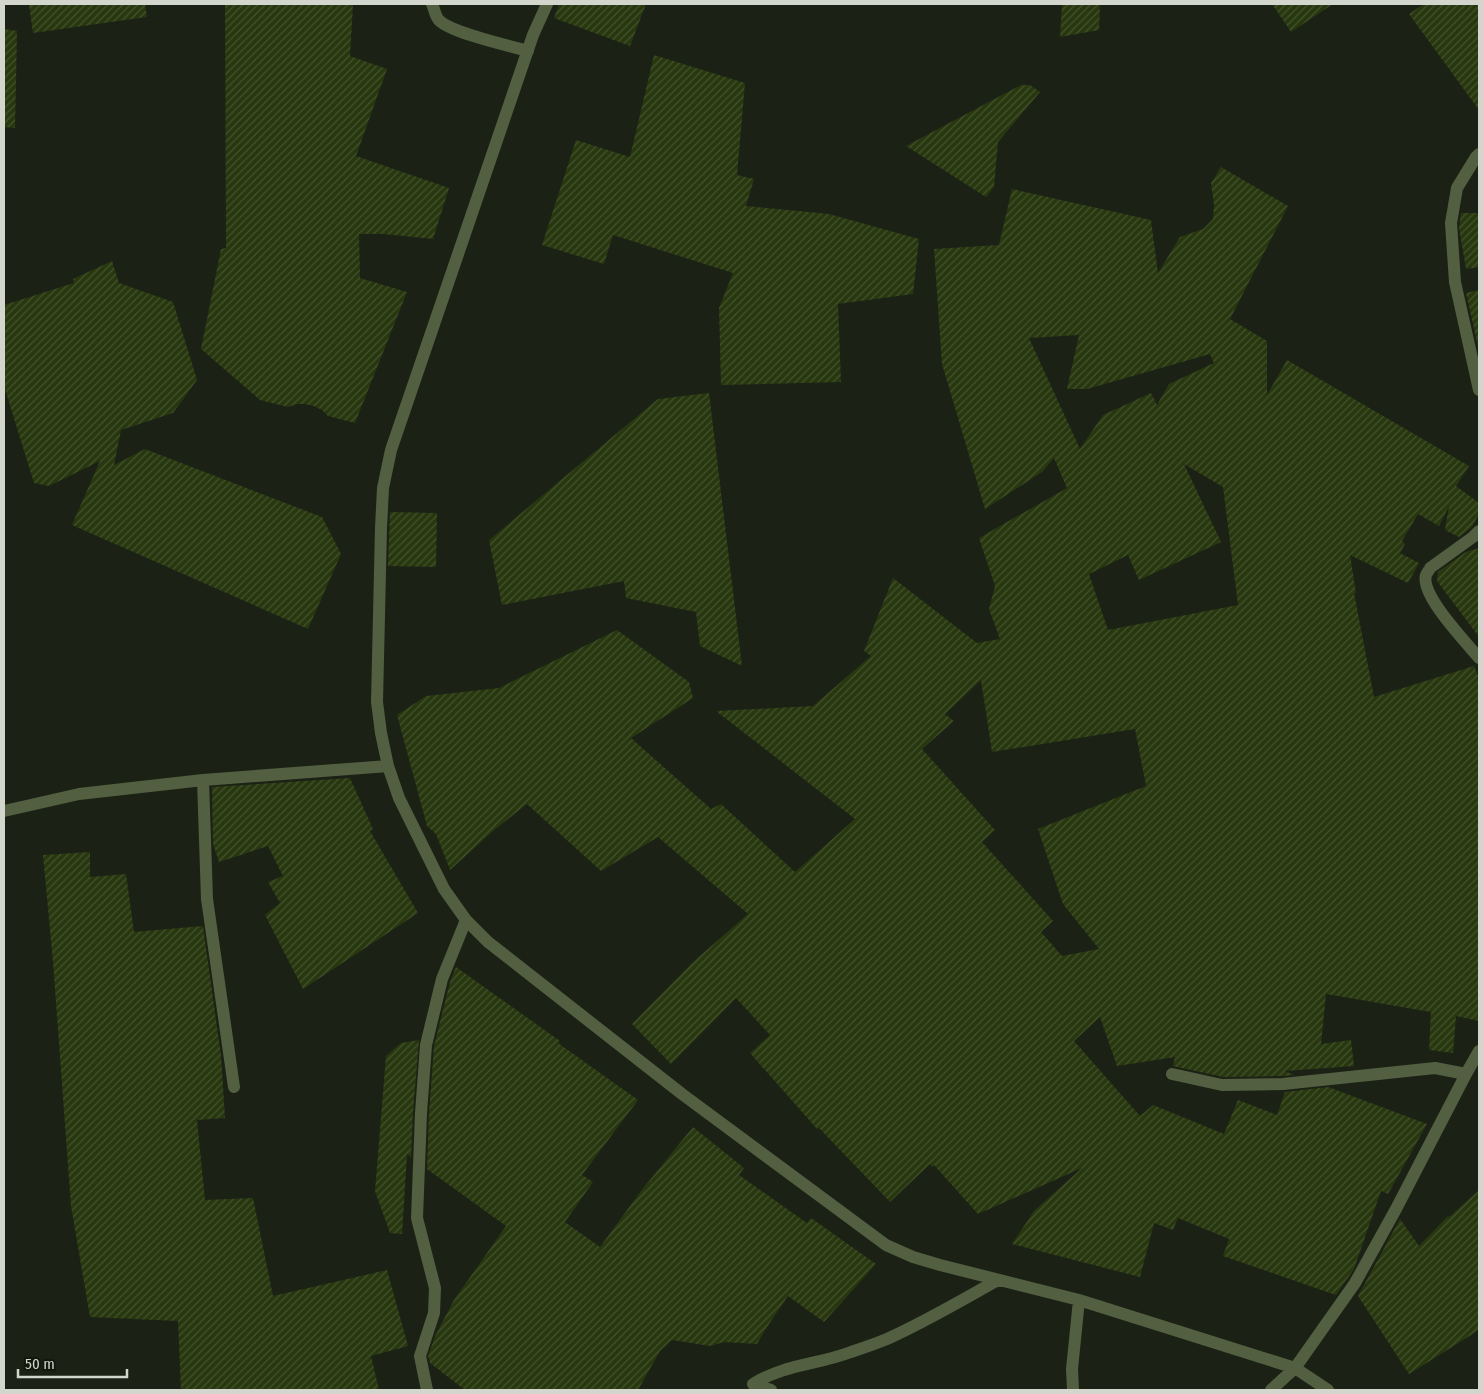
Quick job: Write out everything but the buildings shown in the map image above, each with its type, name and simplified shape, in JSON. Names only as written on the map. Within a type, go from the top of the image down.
[{"type":"street","points":[[432,4],[438,20],[450,27],[473,36],[528,51]]},
{"type":"street","points":[[547,4],[528,51],[391,450],[383,488],[377,702],[381,733],[388,766],[399,798],[444,889],[466,920],[488,942],[682,1094],[886,1245],[913,1257],[1078,1300],[1295,1368],[1328,1390]]},
{"type":"street","points":[[1479,154],[1457,188],[1451,223],[1454,282],[1479,390]]},
{"type":"street","points":[[1479,531],[1430,568],[1426,574],[1426,586],[1434,604],[1479,658]]},
{"type":"street","points":[[4,811],[79,794],[202,780],[388,766]]},
{"type":"street","points":[[202,780],[208,899],[234,1087]]},
{"type":"street","points":[[427,1390],[420,1356],[434,1313],[435,1288],[417,1218],[426,1045],[442,979],[466,920]]},
{"type":"street","points":[[1271,1390],[1295,1368],[1355,1282],[1396,1209],[1479,1050]]},
{"type":"street","points":[[1172,1074],[1222,1085],[1283,1084],[1435,1068],[1466,1074]]},
{"type":"street","points":[[771,1390],[753,1384],[766,1376],[788,1368],[841,1356],[885,1340],[929,1319],[998,1280]]},
{"type":"street","points":[[1073,1390],[1072,1369],[1078,1300]]}]
